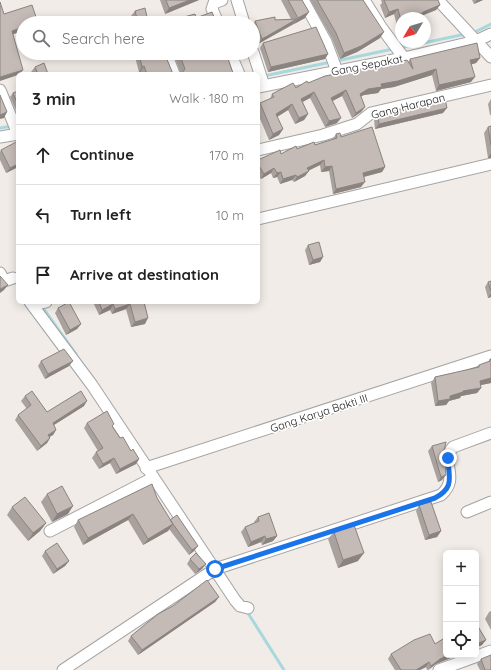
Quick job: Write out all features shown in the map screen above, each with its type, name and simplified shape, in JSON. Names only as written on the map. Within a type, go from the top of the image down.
[{"type":"street","points":[[237,0],[242,16]]},
{"type":"street","points":[[303,0],[335,65]]},
{"type":"street","points":[[364,0],[400,52]]},
{"type":"street","points":[[438,0],[491,57]]},
{"type":"street","points":[[215,16],[212,9],[218,1]]},
{"type":"street","name":"Gang Sepakat","points":[[260,81],[400,52],[475,40],[491,34]]},
{"type":"street","points":[[169,60],[173,72]]},
{"type":"street","points":[[233,60],[238,72]]},
{"type":"street","points":[[255,60],[258,72]]},
{"type":"street","name":"Gang Harapan","points":[[260,150],[323,135],[357,124],[370,113],[491,85]]},
{"type":"street","points":[[0,90],[16,130]]},
{"type":"street","points":[[0,137],[16,132]]},
{"type":"street","points":[[260,219],[491,164]]},
{"type":"street","points":[[0,273],[4,281],[16,280]]},
{"type":"street","points":[[39,304],[92,385],[150,467],[153,478],[238,604],[248,608]]},
{"type":"street","name":"Gang Karya Bakti III","points":[[150,467],[491,356]]},
{"type":"street","points":[[63,670],[215,569],[441,495],[449,486],[451,479],[448,458],[453,447],[491,433]]},
{"type":"street","points":[[50,531],[153,478]]},
{"type":"street","points":[[467,512],[491,502]]},
{"type":"street","points":[[439,670],[491,651]]},
{"type":"building","points":[[166,0],[190,0],[169,8]]},
{"type":"building","points":[[288,0],[302,0],[309,12],[298,18]]},
{"type":"building","points":[[317,0],[363,0],[384,32],[361,46],[344,53],[336,33]]},
{"type":"building","points":[[384,0],[438,0],[440,5],[423,12],[399,12],[398,9],[389,12]]},
{"type":"building","points":[[0,2],[4,14],[32,5],[36,16],[16,16],[16,30],[12,31],[16,45],[16,60],[20,60],[23,70],[0,77]]},
{"type":"building","points":[[145,8],[147,16],[136,16],[135,11]]},
{"type":"building","points":[[212,12],[214,16],[201,16]]},
{"type":"building","points":[[275,17],[275,20],[297,19],[262,39],[260,34],[260,20]]},
{"type":"building","points":[[316,27],[328,54],[271,67],[263,43]]},
{"type":"building","points":[[477,43],[480,58],[470,60],[475,77],[439,85],[436,69],[398,81],[381,84],[382,87],[368,89],[360,94],[365,107],[356,113],[346,90],[331,98],[341,118],[329,121],[314,92],[301,99],[308,114],[299,118],[292,104],[276,114],[283,129],[273,134],[260,103],[274,97],[272,94],[293,83],[296,88],[307,81],[308,83],[325,76],[407,60],[413,69],[410,59]]},
{"type":"building","points":[[140,60],[167,60],[172,72],[146,72],[144,66],[142,67]]},
{"type":"building","points":[[182,60],[228,60],[233,72],[183,72],[185,69]]},
{"type":"building","points":[[44,63],[47,72],[37,72],[35,67]]},
{"type":"building","points":[[16,92],[16,100],[13,93]]},
{"type":"building","points":[[0,95],[7,112],[0,115]]},
{"type":"building","points":[[445,99],[447,108],[379,124],[378,114]]},
{"type":"building","points":[[491,126],[491,145],[488,127]]},
{"type":"building","points":[[372,127],[385,167],[363,173],[365,182],[336,189],[332,166],[325,167],[324,160],[307,168],[309,171],[297,177],[296,175],[283,179],[281,172],[277,173],[274,168],[264,174],[260,167],[260,159],[280,150],[281,154],[296,146],[297,149],[314,142],[315,145],[337,138],[336,134],[340,133],[341,137]]},
{"type":"building","points":[[16,142],[16,165],[10,168],[1,150]]},
{"type":"building","points":[[319,242],[323,257],[313,260],[308,245]]},
{"type":"building","points":[[0,276],[8,285],[0,289]]},
{"type":"building","points":[[491,281],[491,291],[488,282]]},
{"type":"building","points":[[65,304],[70,304],[81,324],[70,330],[58,308]]},
{"type":"building","points":[[100,304],[113,304],[102,310]]},
{"type":"building","points":[[113,304],[130,304],[115,309]]},
{"type":"building","points":[[130,304],[144,304],[148,318],[135,322]]},
{"type":"building","points":[[64,349],[73,361],[48,374],[41,361]]},
{"type":"building","points":[[490,359],[491,378],[480,381],[481,388],[463,391],[450,396],[450,399],[438,401],[435,377],[479,367],[479,365],[490,361]]},
{"type":"building","points":[[32,391],[47,412],[81,391],[87,401],[53,423],[56,430],[48,435],[50,438],[41,446],[18,415],[31,405],[25,396]]},
{"type":"building","points":[[107,411],[114,424],[112,426],[120,438],[123,437],[131,451],[133,449],[139,459],[120,469],[114,458],[103,464],[96,452],[103,448],[87,423]]},
{"type":"building","points":[[446,442],[444,451],[446,475],[441,477],[432,446]]},
{"type":"building","points":[[152,484],[157,498],[173,524],[148,539],[133,514],[88,538],[78,520]]},
{"type":"building","points":[[62,486],[73,506],[57,514],[47,494]]},
{"type":"building","points":[[25,497],[46,523],[33,533],[12,507]]},
{"type":"building","points":[[431,502],[441,531],[429,535],[419,505]]},
{"type":"building","points":[[269,513],[277,536],[266,539],[265,536],[251,542],[245,527],[259,521],[258,517]]},
{"type":"building","points":[[177,515],[198,546],[192,550],[170,520]]},
{"type":"building","points":[[354,525],[364,553],[343,560],[334,532]]},
{"type":"building","points":[[57,543],[69,561],[57,569],[45,551]]},
{"type":"building","points":[[196,553],[206,564],[199,569],[190,559]]},
{"type":"building","points":[[207,580],[219,597],[142,650],[131,636],[158,614],[173,606]]},
{"type":"building","points":[[479,628],[486,640],[479,643]]},
{"type":"building","points":[[430,634],[435,644],[443,639],[443,658],[431,666],[429,662],[416,670],[401,670],[391,654],[414,640]]},
{"type":"building","points":[[491,655],[491,670],[485,670],[481,659]]},
{"type":"waterway","points":[[473,33],[491,24]]},
{"type":"waterway","points":[[431,41],[466,34]]},
{"type":"waterway","points":[[336,61],[393,49]]},
{"type":"waterway","points":[[264,76],[331,62]]},
{"type":"waterway","points":[[0,128],[12,126]]},
{"type":"waterway","points":[[41,305],[76,354]]},
{"type":"waterway","points":[[246,610],[284,670]]},
{"type":"route","points":[[215,569],[435,498],[441,495],[449,486],[451,479],[448,458]]}]
